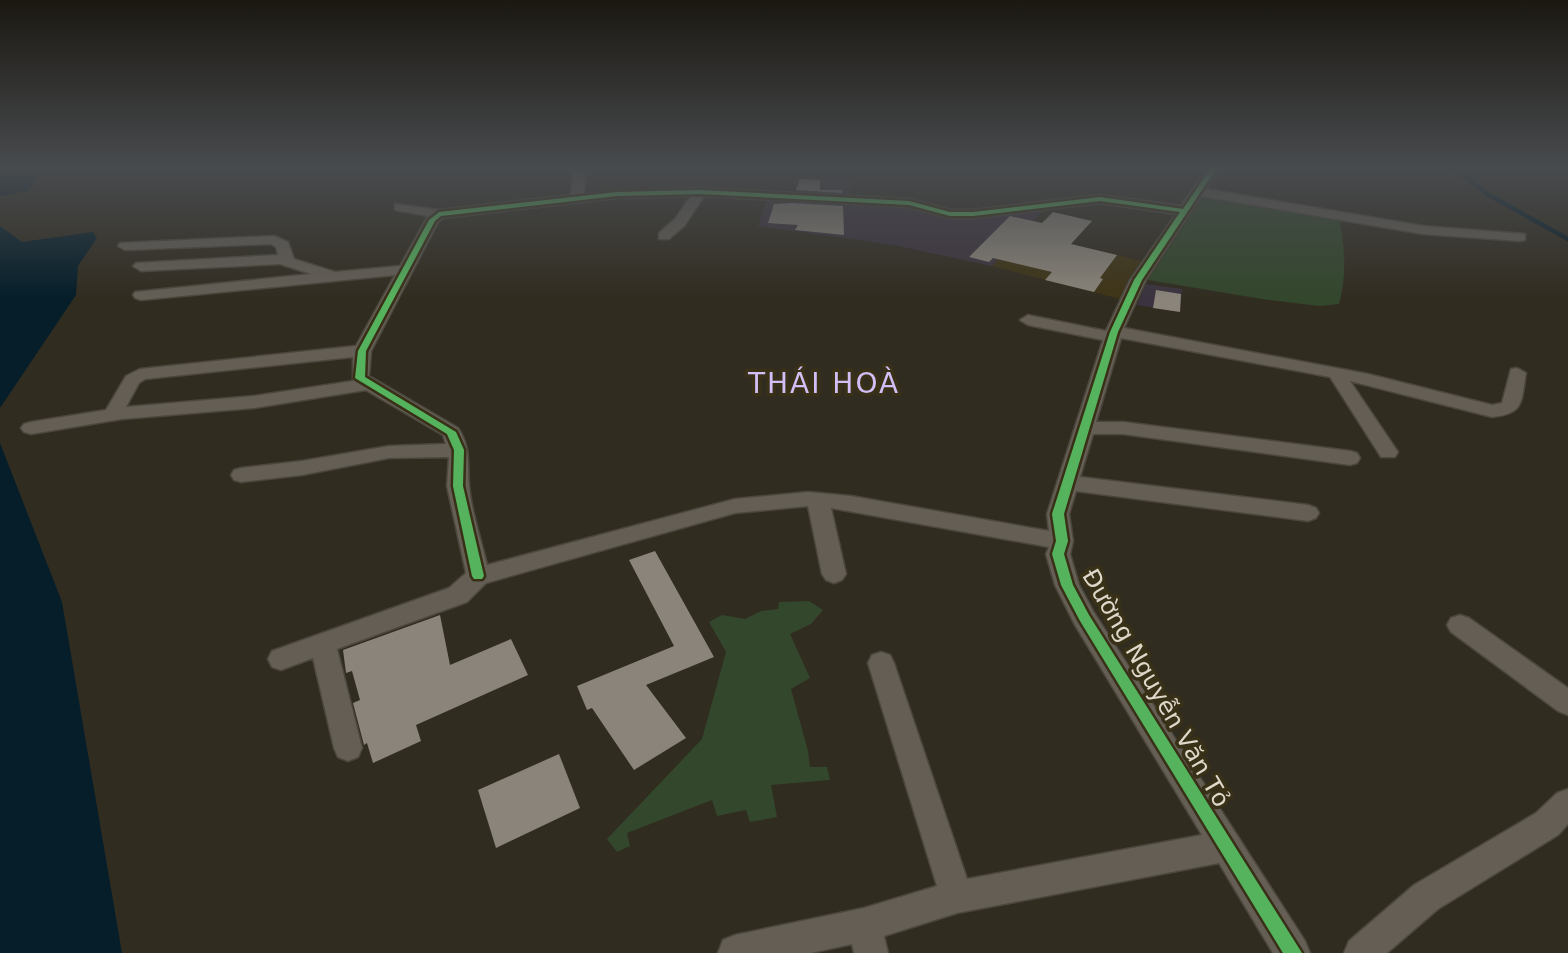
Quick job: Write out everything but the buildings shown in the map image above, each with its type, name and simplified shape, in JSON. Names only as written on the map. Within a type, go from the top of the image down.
[{"type":"street","points":[[422,210],[439,214],[468,210]]},
{"type":"street","points":[[664,236],[680,222],[688,210]]},
{"type":"street","points":[[937,210],[950,214],[1003,210]]},
{"type":"street","name":"Đường Nguyễn Văn Tỏ","points":[[1185,210],[1138,280],[1113,335],[1058,514],[1062,541],[1058,554],[1073,596],[1293,953]]},
{"type":"street","points":[[1261,210],[1423,230],[1520,237]]},
{"type":"street","points":[[439,214],[432,220],[362,351],[360,378],[451,432],[459,450],[458,486],[478,576]]},
{"type":"street","points":[[125,246],[196,241],[274,240],[283,245],[287,259]]},
{"type":"street","points":[[173,264],[196,241]]},
{"type":"street","points":[[141,266],[287,259],[334,277]]},
{"type":"street","points":[[141,295],[404,270]]},
{"type":"street","points":[[1028,320],[1113,335],[1135,334],[1336,373],[1492,411],[1505,410],[1511,405],[1517,373]]},
{"type":"street","points":[[113,414],[132,380],[139,374],[362,351]]},
{"type":"street","points":[[1336,373],[1388,452]]},
{"type":"street","points":[[31,428],[113,414],[254,402],[367,384]]},
{"type":"street","points":[[1086,428],[1123,428],[1350,458]]},
{"type":"street","points":[[241,475],[302,468],[389,452],[459,450]]},
{"type":"street","points":[[1068,483],[1308,513]]},
{"type":"street","points":[[822,499],[819,513],[834,573]]},
{"type":"street","points":[[281,659],[458,595],[478,576],[735,506],[822,499],[1062,541]]},
{"type":"street","points":[[1460,625],[1568,703]]},
{"type":"street","points":[[323,644],[348,748]]},
{"type":"street","points":[[881,663],[957,897]]},
{"type":"street","points":[[1361,953],[1426,897],[1547,824],[1568,803]]},
{"type":"street","points":[[735,952],[867,939],[957,897],[1225,846]]},
{"type":"shaded area","points":[[764,210],[927,210],[937,213],[1043,210],[992,266],[893,245],[758,226]]},
{"type":"shaded area","points":[[1023,232],[1141,261],[1129,278],[1120,299],[992,266]]},
{"type":"shaded area","points":[[1146,284],[1182,289],[1180,312],[1137,305]]},
{"type":"green space","points":[[1194,210],[1295,210],[1339,218],[1344,261],[1339,304],[1319,306],[1262,299],[1148,280]]},
{"type":"green space","points":[[809,601],[823,610],[811,624],[790,634],[810,678],[791,689],[810,767],[827,767],[830,780],[771,785],[777,817],[750,822],[746,810],[717,816],[712,800],[627,833],[630,846],[617,852],[607,839],[702,739],[726,652],[709,622],[722,615],[745,619],[761,611],[778,609],[779,602]]},
{"type":"water","points":[[0,226],[22,242],[93,232],[97,238],[78,266],[76,295],[0,408]]},
{"type":"water","points":[[0,443],[62,602],[122,953],[0,953]]},
{"type":"waterway","points":[[1517,210],[1568,239]]},
{"type":"cycle path","points":[[470,210],[439,214],[432,220],[362,351],[360,378],[451,432],[459,450],[458,486],[478,576]]},
{"type":"cycle path","points":[[937,210],[950,214],[1003,210]]},
{"type":"cycle path","points":[[1185,210],[1138,280],[1114,332],[1058,514],[1062,541],[1058,554],[1067,585],[1084,618],[1293,953]]},
{"type":"district","name":"THÁI HOÀ","points":[[824,383]]}]
